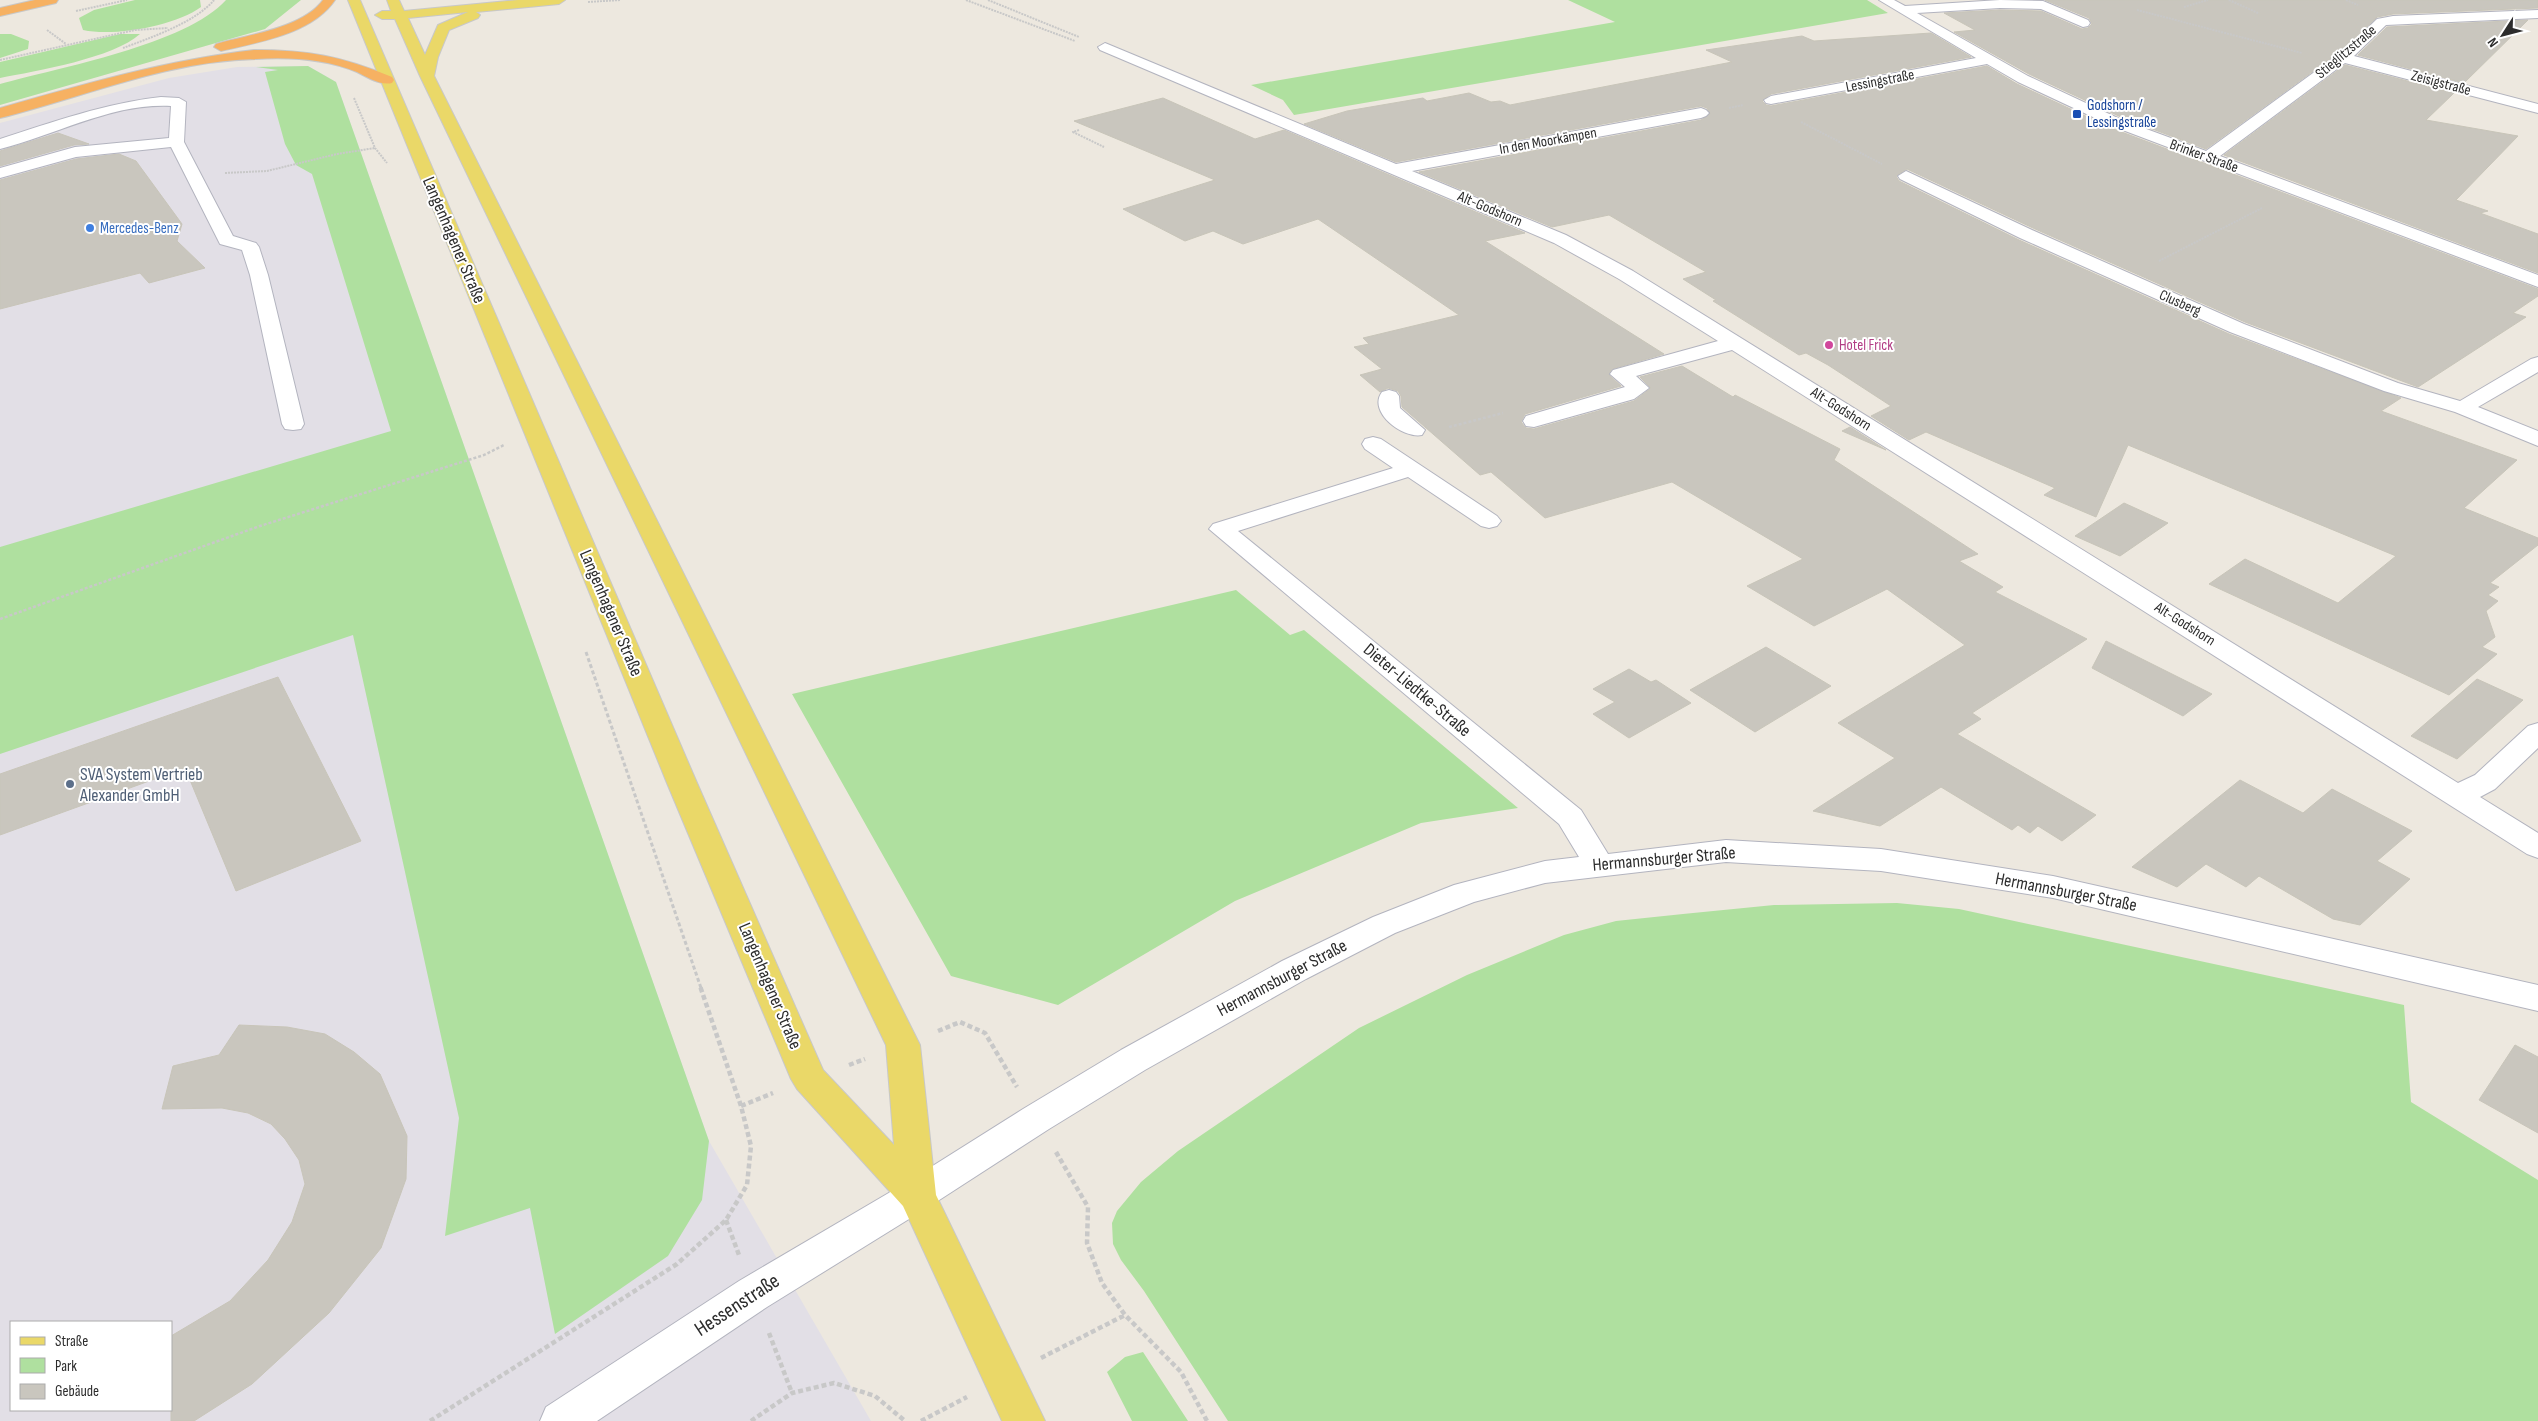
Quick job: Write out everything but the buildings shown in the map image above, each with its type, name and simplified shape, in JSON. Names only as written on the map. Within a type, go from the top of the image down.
[{"type":"highway","points":[[0,2],[10,0]]},
{"type":"highway","points":[[0,12],[52,0]]},
{"type":"highway","points":[[0,108],[293,25],[320,12],[329,0]]},
{"type":"highway","points":[[0,113],[172,66],[238,57],[312,56],[341,62],[387,80]]},
{"type":"main road","name":"Langenhagener Straße","points":[[354,0],[682,784],[809,1079],[917,1195],[1024,1421]]},
{"type":"main road","points":[[360,14],[396,7],[462,0]]},
{"type":"main road","points":[[396,7],[511,5],[559,0]]},
{"type":"main road","points":[[427,76],[431,57],[443,28],[474,14],[511,5]]},
{"type":"main road","name":"Langenhagener Straße","points":[[396,7],[427,76],[903,1045],[917,1195]]},
{"type":"street","name":"Brinker Straße","points":[[1885,0],[2023,79],[2088,110],[2538,281]]},
{"type":"street","points":[[1903,10],[2000,4],[2043,5],[2083,23]]},
{"type":"street","name":"Stieglitzstraße","points":[[2208,157],[2342,59],[2382,22],[2538,14]]},
{"type":"street","name":"Alt-Godshorn","points":[[1105,47],[1560,239],[1626,275],[2538,847]]},
{"type":"street","name":"Zeisigstraße","points":[[2342,59],[2538,109]]},
{"type":"street","name":"Lessingstraße","points":[[1767,101],[1988,60]]},
{"type":"street","points":[[0,144],[111,110],[167,100],[179,102],[176,142],[226,240],[250,247],[259,275],[293,424]]},
{"type":"street","name":"In den Moorkämpen","points":[[1395,169],[1701,113]]},
{"type":"street","points":[[0,174],[75,152],[176,142]]},
{"type":"street","name":"Clusberg","points":[[1906,176],[2126,279],[2236,328],[2390,387],[2462,408],[2538,439]]},
{"type":"street","points":[[1534,421],[1628,395],[1639,388],[1620,374],[1735,343]]},
{"type":"street","points":[[2462,408],[2538,363]]},
{"type":"street","points":[[1389,396],[1389,410],[1414,430]]},
{"type":"street","points":[[1414,430],[1373,444],[1489,521]]},
{"type":"street","name":"Dieter-Liedtke-Straße","points":[[1412,469],[1221,529],[1570,817],[1599,864]]},
{"type":"street","points":[[2457,796],[2485,782],[2538,732]]},
{"type":"street","name":"Hermannsburger Straße","points":[[917,1195],[1133,1060],[1294,970],[1384,925],[1465,894],[1545,872],[1599,864],[1726,851],[1881,860],[2053,887],[2538,998]]},
{"type":"street","name":"Hessenstraße","points":[[561,1421],[754,1294],[917,1195]]},
{"type":"path","points":[[119,50],[206,10],[214,0]]},
{"type":"path","points":[[966,0],[1058,36],[1093,47],[1105,47]]},
{"type":"path","points":[[988,0],[1105,47]]},
{"type":"path","points":[[2184,7],[2208,0]]},
{"type":"path","points":[[2229,0],[2258,13]]},
{"type":"path","points":[[2137,10],[2342,59]]},
{"type":"path","points":[[41,26],[67,44]]},
{"type":"path","points":[[0,60],[135,30],[170,28]]},
{"type":"path","points":[[312,56],[320,67],[343,78],[350,88],[375,148],[391,167]]},
{"type":"path","points":[[1701,113],[1767,101],[1906,176]]},
{"type":"path","points":[[1079,130],[1073,132],[1104,147]]},
{"type":"path","points":[[194,176],[267,170],[337,154],[375,148]]},
{"type":"path","points":[[2126,279],[2296,190]]},
{"type":"path","points":[[1414,430],[1426,433],[1507,411],[1524,423],[1534,421]]},
{"type":"path","points":[[0,619],[260,526],[484,455],[504,445],[508,454]]},
{"type":"path","points":[[430,1421],[677,1264],[726,1220],[747,1185],[751,1146],[740,1106],[584,646]]},
{"type":"path","points":[[960,1022],[985,1033]]},
{"type":"path","points":[[1088,1207],[1087,1243],[1102,1283],[1125,1315],[1181,1372],[1207,1421]]},
{"type":"path","points":[[751,1421],[792,1392],[834,1383],[875,1396],[905,1421]]},
{"type":"shaded area","points":[[308,66],[336,82],[709,1141],[871,1421],[0,1421],[0,123],[169,78],[237,67]]},
{"type":"green space","points":[[135,0],[200,0],[201,7],[176,20],[144,28],[111,32],[83,30],[79,18],[94,10]]},
{"type":"green space","points":[[226,0],[301,0],[265,29],[0,105],[0,84],[87,62],[153,42],[207,16]]},
{"type":"green space","points":[[1568,0],[1867,0],[1888,13],[1294,115],[1283,100],[1251,85],[1615,22]]},
{"type":"green space","points":[[0,34],[11,34],[29,41],[28,49],[0,58]]},
{"type":"green space","points":[[120,34],[140,34],[112,50],[94,57],[0,78],[0,62]]},
{"type":"green space","points":[[308,66],[336,82],[709,1141],[702,1200],[668,1256],[555,1334],[530,1208],[445,1236],[459,1118],[353,635],[0,754],[0,547],[391,431],[312,174],[296,165],[285,144],[265,72],[278,70],[256,67]]},
{"type":"green space","points":[[1236,590],[1290,635],[1304,630],[1518,808],[1421,823],[1235,901],[1058,1005],[951,976],[792,694]]},
{"type":"green space","points":[[1897,903],[1959,909],[2404,1005],[2411,1102],[2538,1180],[2538,1421],[1228,1421],[1144,1291],[1121,1260],[1113,1244],[1112,1223],[1117,1211],[1141,1182],[1178,1151],[1359,1028],[1467,975],[1564,935],[1616,921],[1774,905]]},
{"type":"green space","points":[[1143,1352],[1188,1421],[1132,1421],[1107,1372],[1125,1357]]},
{"type":"place","name":"Godshorn / Lessingstraße","points":[[2077,114]]},
{"type":"place","name":"Mercedes-Benz","points":[[90,228]]},
{"type":"place","name":"Hotel Frick","points":[[1829,345]]},
{"type":"place","name":"SVA System Vertrieb Alexander GmbH","points":[[70,784]]}]
